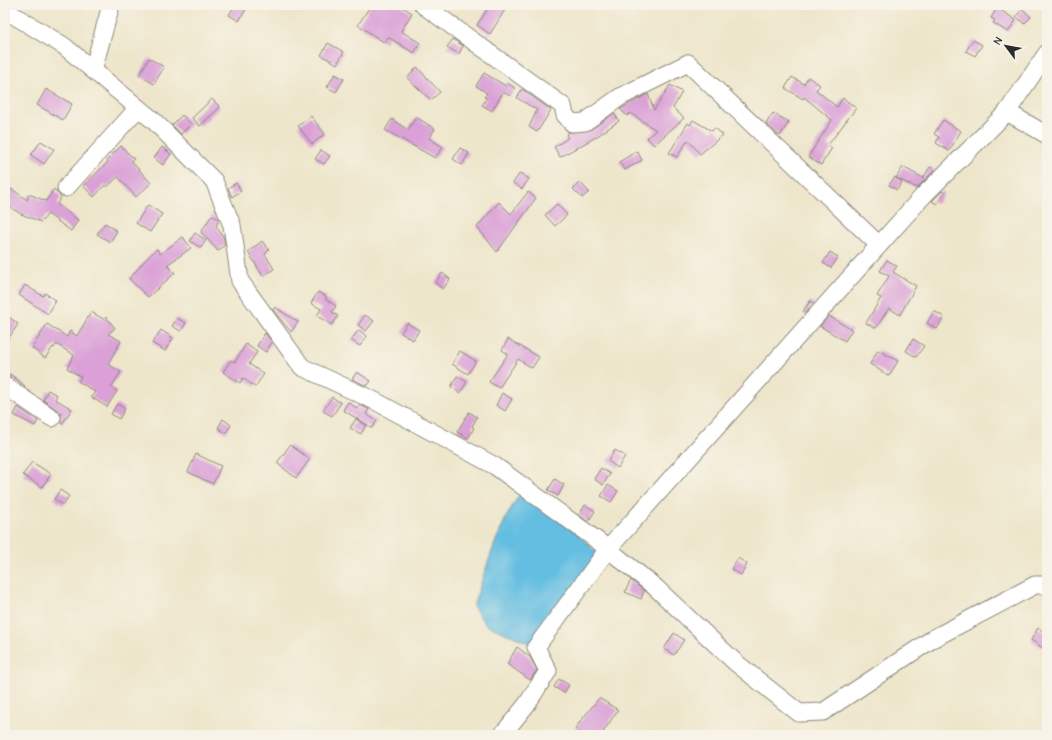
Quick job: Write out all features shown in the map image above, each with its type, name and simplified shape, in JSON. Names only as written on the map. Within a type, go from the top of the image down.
[{"type":"street","points":[[93,70],[111,5]]},
{"type":"street","points":[[423,5],[563,106],[565,115],[572,123],[585,122],[620,96],[688,63],[880,245]]},
{"type":"street","points":[[5,10],[64,46],[138,108],[214,181],[232,225],[240,281],[302,367],[375,401],[495,466],[608,549],[655,587],[735,662],[799,713],[823,712],[934,638],[1034,585],[1047,585]]},
{"type":"street","points":[[502,735],[527,704],[548,671],[536,648],[608,549],[922,197],[1007,112],[1047,53]]},
{"type":"street","points":[[66,188],[138,108]]},
{"type":"street","points":[[1007,112],[1047,135]]},
{"type":"street","points":[[5,386],[52,418]]},
{"type":"water","points":[[522,491],[578,534],[598,554],[532,644],[486,625],[473,606],[500,532],[506,518]]},
{"type":"building","points":[[235,5],[246,9],[239,21],[229,15]]},
{"type":"building","points":[[371,5],[399,5],[412,13],[401,31],[420,43],[414,53],[388,37],[385,43],[358,25]]},
{"type":"building","points":[[490,5],[508,5],[490,34],[477,25]]},
{"type":"building","points":[[997,8],[1016,20],[1008,32],[993,23],[995,20],[991,18]]},
{"type":"building","points":[[1023,9],[1031,17],[1024,24],[1016,16]]},
{"type":"building","points":[[453,39],[463,46],[459,54],[447,47]]},
{"type":"building","points":[[973,40],[982,45],[975,56],[966,51]]},
{"type":"building","points":[[328,43],[344,52],[337,64],[321,55]]},
{"type":"building","points":[[149,58],[164,67],[154,84],[139,75]]},
{"type":"building","points":[[417,67],[440,92],[431,100],[407,78]]},
{"type":"building","points":[[484,73],[506,86],[507,83],[515,88],[510,96],[503,92],[492,111],[482,105],[487,98],[484,97],[487,93],[476,86]]},
{"type":"building","points":[[335,74],[344,79],[336,92],[327,87]]},
{"type":"building","points":[[792,77],[804,84],[808,77],[820,85],[816,90],[837,107],[843,98],[856,108],[828,145],[832,148],[821,165],[808,157],[832,120],[804,97],[803,99],[785,88]]},
{"type":"building","points":[[670,85],[682,92],[673,108],[684,118],[654,145],[647,138],[656,130],[630,113],[627,116],[620,109],[648,94],[654,110]]},
{"type":"building","points":[[46,89],[72,104],[63,120],[37,105]]},
{"type":"building","points":[[522,89],[551,110],[537,132],[529,127],[537,110],[517,98]]},
{"type":"building","points":[[212,99],[220,107],[200,126],[192,118]]},
{"type":"building","points":[[614,113],[619,121],[596,137],[560,157],[554,147],[568,138],[566,135],[569,132],[590,130]]},
{"type":"building","points":[[773,113],[789,122],[780,136],[766,124]]},
{"type":"building","points":[[182,115],[191,124],[181,134],[172,125]]},
{"type":"building","points":[[311,116],[325,134],[312,144],[298,126]]},
{"type":"building","points":[[416,117],[435,129],[429,138],[443,147],[435,158],[385,130],[392,119],[408,130]]},
{"type":"building","points":[[693,120],[712,131],[715,128],[723,135],[700,154],[688,140],[677,157],[669,153],[688,123],[690,125]]},
{"type":"building","points":[[943,120],[961,131],[949,151],[936,143],[939,137],[934,134]]},
{"type":"building","points":[[41,141],[54,149],[44,164],[31,155]]},
{"type":"building","points":[[121,146],[134,159],[131,161],[151,183],[136,197],[118,177],[107,187],[105,185],[94,197],[83,186],[108,162],[107,160]]},
{"type":"building","points":[[162,147],[171,154],[163,165],[154,158]]},
{"type":"building","points":[[460,148],[469,153],[462,165],[453,159]]},
{"type":"building","points":[[321,150],[330,156],[324,164],[315,159]]},
{"type":"building","points":[[637,151],[642,160],[625,170],[619,162]]},
{"type":"building","points":[[903,167],[923,178],[930,167],[935,170],[917,188],[896,178]]},
{"type":"building","points":[[520,173],[529,179],[522,189],[513,183]]},
{"type":"building","points":[[895,177],[902,182],[897,190],[889,185]]},
{"type":"building","points":[[580,182],[589,192],[582,198],[573,189]]},
{"type":"building","points":[[236,183],[241,191],[232,197],[228,188]]},
{"type":"building","points":[[12,189],[27,200],[29,194],[46,201],[54,189],[61,197],[57,204],[78,220],[71,231],[48,214],[41,222],[21,214],[5,204],[5,200]]},
{"type":"building","points":[[942,191],[944,193],[937,204],[932,201]]},
{"type":"building","points":[[528,192],[536,198],[497,252],[477,227],[499,202],[511,214]]},
{"type":"building","points":[[557,204],[567,215],[555,226],[545,215]]},
{"type":"building","points":[[148,205],[162,214],[150,232],[136,223]]},
{"type":"building","points":[[212,215],[219,219],[216,227],[223,236],[225,245],[218,251],[201,232]]},
{"type":"building","points":[[105,223],[117,231],[110,242],[97,234]]},
{"type":"building","points":[[195,233],[206,240],[201,248],[190,241]]},
{"type":"building","points":[[183,237],[191,248],[167,265],[175,273],[148,297],[129,279],[157,249],[160,254]]},
{"type":"building","points":[[262,241],[269,250],[265,254],[274,269],[263,276],[248,252]]},
{"type":"building","points":[[830,252],[838,257],[831,268],[823,263]]},
{"type":"building","points":[[887,260],[897,266],[893,272],[916,286],[900,315],[889,308],[876,328],[866,323],[881,298],[877,296],[889,276],[880,271]]},
{"type":"building","points":[[442,273],[450,279],[443,289],[435,283]]},
{"type":"building","points":[[25,285],[43,296],[45,293],[56,301],[48,314],[19,295]]},
{"type":"building","points":[[318,292],[327,297],[325,299],[336,306],[332,312],[338,316],[332,325],[317,316],[321,309],[311,303]]},
{"type":"building","points":[[810,301],[814,303],[805,313],[803,312]]},
{"type":"building","points":[[275,307],[298,322],[291,332],[273,310]]},
{"type":"building","points":[[934,311],[944,317],[937,329],[927,323]]},
{"type":"building","points":[[91,312],[105,320],[106,317],[115,328],[108,334],[121,341],[108,364],[121,372],[111,387],[117,391],[107,407],[91,397],[95,392],[78,381],[81,377],[67,368],[74,355],[56,344],[45,358],[32,348],[47,324],[67,337],[70,331],[77,336]]},
{"type":"building","points":[[365,315],[374,321],[366,331],[358,325]]},
{"type":"building","points":[[829,316],[852,330],[845,341],[820,326]]},
{"type":"building","points":[[9,317],[18,324],[5,344],[5,323]]},
{"type":"building","points":[[177,318],[186,323],[181,331],[172,326]]},
{"type":"building","points":[[407,323],[419,330],[413,340],[401,333]]},
{"type":"building","points":[[161,330],[173,338],[165,351],[152,343]]},
{"type":"building","points":[[359,330],[367,336],[360,346],[351,340]]},
{"type":"building","points":[[265,333],[272,342],[266,352],[257,346]]},
{"type":"building","points":[[508,339],[539,357],[532,368],[518,359],[499,388],[489,382],[508,354],[502,350]]},
{"type":"building","points":[[913,339],[924,346],[916,357],[906,351]]},
{"type":"building","points":[[246,344],[257,352],[249,364],[264,374],[255,387],[243,378],[240,383],[223,372],[231,360],[235,362]]},
{"type":"building","points":[[878,350],[898,361],[889,376],[870,364]]},
{"type":"building","points":[[460,351],[476,361],[468,374],[452,364]]},
{"type":"building","points":[[357,372],[371,381],[367,386],[352,379]]},
{"type":"building","points":[[10,374],[25,386],[24,387],[8,377]]},
{"type":"building","points":[[457,376],[467,382],[460,393],[451,387]]},
{"type":"building","points":[[48,390],[57,395],[55,399],[72,409],[62,424],[61,413],[43,400]]},
{"type":"building","points":[[502,393],[512,399],[505,411],[496,405]]},
{"type":"building","points":[[332,397],[341,403],[332,416],[323,411]]},
{"type":"building","points":[[348,402],[358,409],[360,405],[369,409],[366,414],[377,421],[372,428],[343,410]]},
{"type":"building","points":[[117,404],[125,409],[119,419],[111,414]]},
{"type":"building","points":[[18,407],[38,421],[35,426],[14,415]]},
{"type":"building","points":[[469,412],[477,417],[472,427],[474,428],[468,438],[457,432]]},
{"type":"building","points":[[223,419],[231,425],[226,433],[218,428]]},
{"type":"building","points":[[356,419],[366,425],[361,434],[350,428]]},
{"type":"building","points":[[290,445],[310,459],[296,478],[277,463]]},
{"type":"building","points":[[615,450],[625,456],[618,468],[608,461]]},
{"type":"building","points":[[196,454],[221,466],[213,484],[188,472]]},
{"type":"building","points":[[32,462],[51,474],[42,487],[23,475]]},
{"type":"building","points":[[601,468],[610,474],[603,485],[594,479]]},
{"type":"building","points":[[555,479],[564,485],[558,496],[548,490]]},
{"type":"building","points":[[608,485],[618,491],[611,502],[601,496]]},
{"type":"building","points":[[60,490],[69,496],[63,505],[54,499]]},
{"type":"building","points":[[585,505],[595,511],[588,522],[579,515]]},
{"type":"building","points":[[738,558],[747,564],[741,575],[731,569]]},
{"type":"building","points":[[631,580],[644,591],[641,599],[625,592]]},
{"type":"building","points":[[1038,628],[1047,634],[1047,642],[1043,648],[1031,640]]},
{"type":"building","points":[[674,633],[684,640],[674,655],[664,649]]},
{"type":"building","points":[[517,647],[530,657],[537,670],[530,680],[507,664]]},
{"type":"building","points":[[559,679],[569,685],[564,693],[554,687]]},
{"type":"building","points":[[599,698],[618,710],[601,735],[582,735],[575,728]]}]
